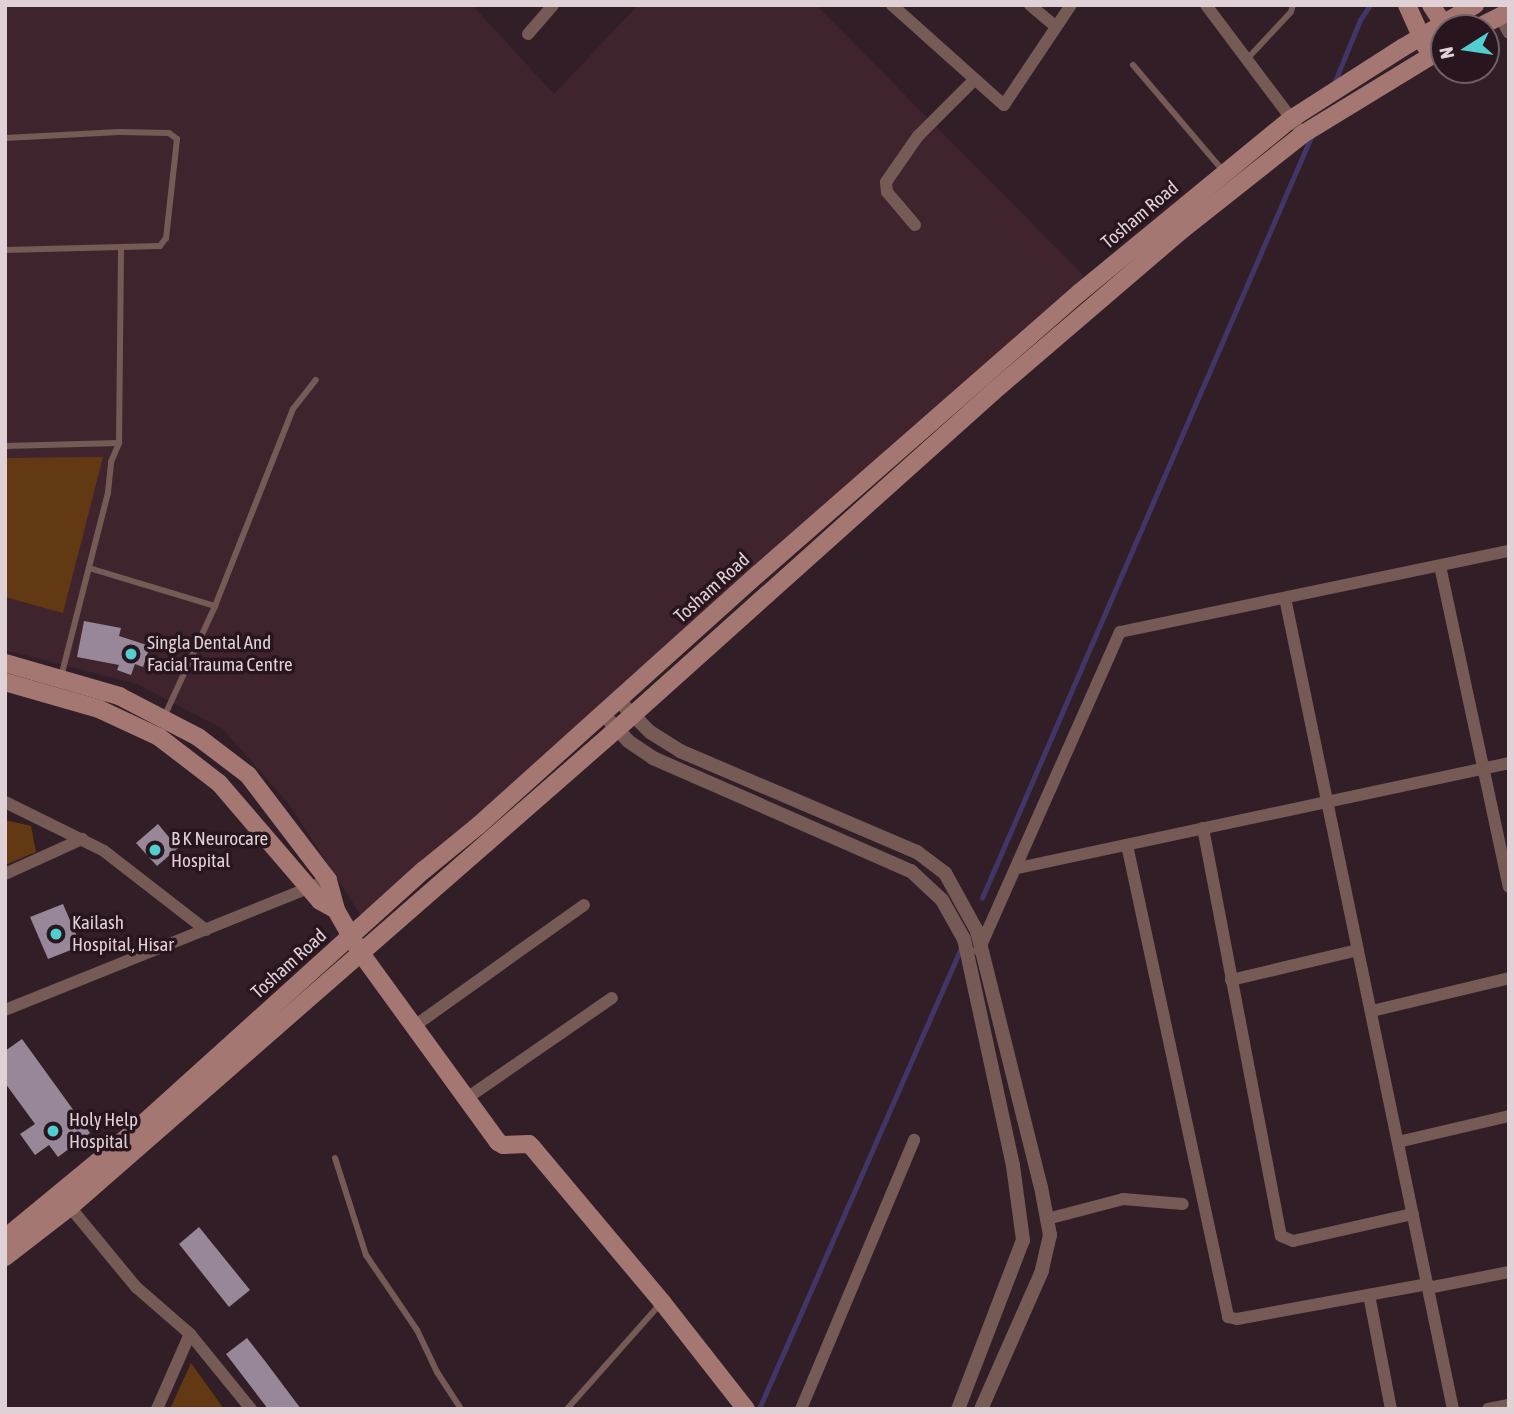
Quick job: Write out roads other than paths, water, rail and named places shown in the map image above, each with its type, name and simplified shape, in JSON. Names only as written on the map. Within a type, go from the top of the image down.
[{"type":"main road","points":[[1407,5],[1421,36],[1430,45]]},
{"type":"main road","name":"Tosham Road","points":[[5,1257],[70,1207],[758,574],[1079,293],[1291,119],[1430,32]]},
{"type":"main road","name":"Tosham Road","points":[[5,1238],[617,729],[994,391],[1182,230],[1303,134],[1430,56]]},
{"type":"main road","points":[[5,663],[119,696],[198,737],[248,775],[328,880],[336,910],[356,945],[498,1142],[503,1145],[529,1144],[532,1147],[662,1302],[746,1409]]},
{"type":"main road","points":[[5,682],[99,709],[159,737],[219,783],[320,901],[336,910]]},
{"type":"main road","points":[[266,836],[285,822]]},
{"type":"street","points":[[528,34],[552,5]]},
{"type":"street","points":[[892,5],[1000,104],[1008,103],[1070,5]]},
{"type":"street","points":[[1030,5],[1056,27]]},
{"type":"street","points":[[1206,5],[1303,134]]},
{"type":"street","points":[[915,225],[887,192],[886,182],[918,136],[974,80]]},
{"type":"street","points":[[971,969],[1018,868],[1120,632],[1509,551]]},
{"type":"street","points":[[1440,566],[1509,887]]},
{"type":"street","points":[[1285,598],[1453,1409]]},
{"type":"street","points":[[619,701],[650,732],[680,751],[917,852],[945,873],[977,931],[1050,1235],[1042,1271],[981,1409]]},
{"type":"street","points":[[604,715],[653,758],[680,772],[911,870],[942,900],[964,939],[1013,1166],[1023,1240],[958,1409]]},
{"type":"street","points":[[1018,868],[1509,763]]},
{"type":"street","points":[[5,802],[104,851],[206,930]]},
{"type":"street","points":[[1203,828],[1281,1236],[1293,1241],[1413,1214]]},
{"type":"street","points":[[5,874],[82,839]]},
{"type":"street","points":[[1127,845],[1154,958],[1228,1317],[1237,1319],[1509,1272]]},
{"type":"street","points":[[5,1010],[328,880]]},
{"type":"street","points":[[413,1027],[584,905]]},
{"type":"street","points":[[1231,980],[1359,950]]},
{"type":"street","points":[[1371,1011],[1509,978]]},
{"type":"street","points":[[467,1098],[612,998]]},
{"type":"street","points":[[1398,1142],[1509,1116]]},
{"type":"street","points":[[801,1409],[914,1140]]},
{"type":"street","points":[[1047,1219],[1123,1199],[1183,1204]]},
{"type":"street","points":[[70,1207],[136,1287],[190,1334],[251,1409]]},
{"type":"street","points":[[1368,1295],[1391,1409]]},
{"type":"street","points":[[157,1409],[190,1334]]},
{"type":"street","points":[[1488,1409],[1509,1405]]},
{"type":"lane","points":[[1246,59],[1292,12],[1293,5]]},
{"type":"lane","points":[[1133,65],[1225,173]]},
{"type":"lane","points":[[5,138],[119,132],[174,135],[177,156],[166,238],[155,248],[5,250]]},
{"type":"lane","points":[[56,696],[108,492],[111,462],[119,443],[121,248]]},
{"type":"lane","points":[[163,719],[215,606],[293,409],[316,380]]},
{"type":"lane","points":[[5,446],[119,443]]},
{"type":"lane","points":[[89,568],[215,606]]},
{"type":"lane","points":[[335,1158],[366,1255],[417,1330],[437,1372],[461,1409]]},
{"type":"lane","points":[[567,1409],[662,1302]]},
{"type":"waterway","points":[[1335,81],[1360,20],[1370,5]]},
{"type":"waterway","points":[[982,898],[1311,137]]},
{"type":"waterway","points":[[759,1409],[961,948]]},
{"type":"place","name":"Singla Dental And Facial Trauma Centre","points":[[131,654]]},
{"type":"place","name":"B K Neurocare Hospital","points":[[155,850]]},
{"type":"place","name":"Kailash Hospital, Hisar","points":[[56,934]]},
{"type":"place","name":"Holy Help Hospital","points":[[53,1131]]}]
